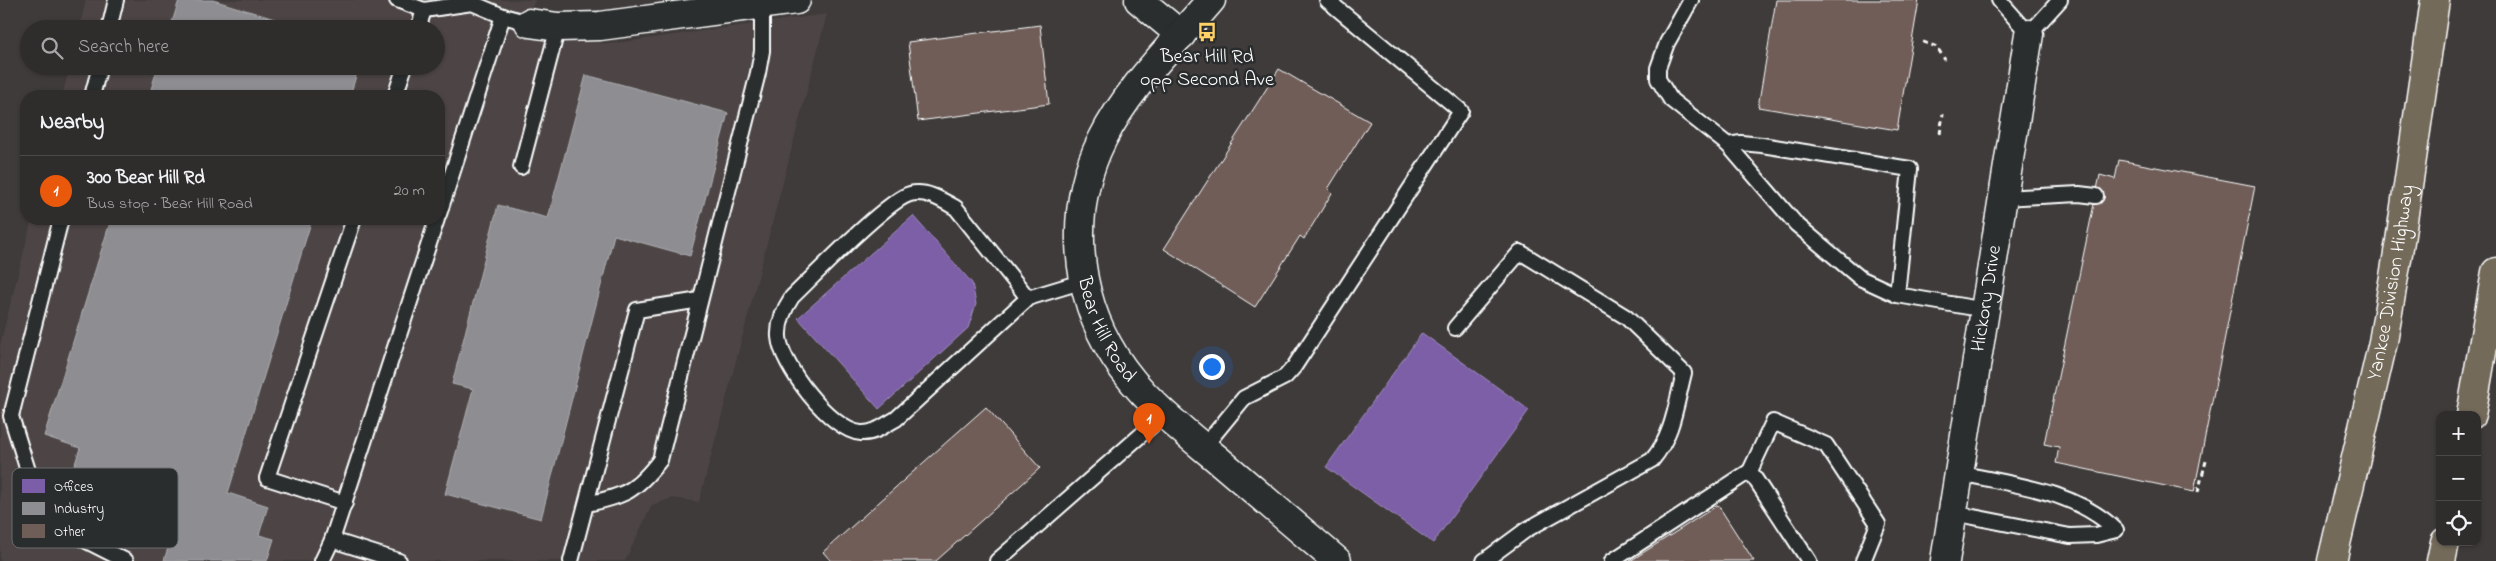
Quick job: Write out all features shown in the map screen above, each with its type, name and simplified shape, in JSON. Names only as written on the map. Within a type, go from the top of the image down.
[{"type":"highway","name":"Yankee Division Highway","points":[[2332,561],[2382,342],[2400,241],[2435,0]]},
{"type":"highway","points":[[2472,411],[2496,272]]},
{"type":"highway","points":[[2441,561],[2444,546]]},
{"type":"street","points":[[529,23],[558,27],[600,26],[796,0]]},
{"type":"street","points":[[1139,0],[1181,35]]},
{"type":"street","name":"Bear Hill Road","points":[[1211,0],[1121,108],[1095,157],[1086,186],[1081,220],[1080,251],[1084,281],[1099,329],[1116,359],[1136,385],[1204,448],[1337,561]]},
{"type":"street","name":"Hickory Drive","points":[[1945,561],[2029,34]]},
{"type":"lane","points":[[111,20],[116,0]]},
{"type":"lane","points":[[397,0],[424,10],[472,1],[503,16],[529,23]]},
{"type":"lane","points":[[1204,448],[1244,398],[1285,377],[1294,367],[1461,111],[1327,0]]},
{"type":"lane","points":[[1691,0],[1661,58],[1658,79],[1671,100],[1728,146],[1809,237],[1860,278],[1897,295],[1986,310]]},
{"type":"lane","points":[[1999,0],[2029,34],[2060,0]]},
{"type":"lane","points":[[587,504],[614,498],[633,490],[660,460],[758,73],[762,51],[762,4]]},
{"type":"lane","points":[[421,20],[424,10]]},
{"type":"lane","points":[[445,195],[503,16]]},
{"type":"lane","points":[[521,167],[558,27]]},
{"type":"lane","points":[[94,90],[98,75]]},
{"type":"lane","points":[[397,90],[402,75]]},
{"type":"lane","points":[[1728,146],[1741,143],[1762,144],[1910,169],[1897,295]]},
{"type":"lane","points":[[1028,298],[956,208],[941,199],[922,193],[909,194],[885,210],[792,297],[784,309],[780,323],[779,338],[783,353],[791,368],[826,414],[850,431],[874,432],[896,418],[1028,298],[1084,281]]},
{"type":"lane","points":[[2003,198],[2079,194],[2096,196]]},
{"type":"lane","points":[[27,468],[11,416],[59,225]]},
{"type":"lane","points":[[345,503],[267,478],[352,225]]},
{"type":"lane","points":[[322,561],[332,540],[345,503],[435,225]]},
{"type":"lane","points":[[1455,328],[1520,252],[1626,317],[1684,373],[1669,434],[1663,447],[1652,460],[1526,530],[1484,561]]},
{"type":"lane","points":[[571,561],[637,310],[700,300]]},
{"type":"lane","points":[[997,561],[1166,414]]},
{"type":"lane","points":[[1612,561],[1750,471],[1773,422],[1826,445],[1878,524],[1863,561]]},
{"type":"lane","points":[[1750,471],[1809,561]]},
{"type":"lane","points":[[1953,513],[2070,536],[2096,535],[2116,530],[2094,511],[2063,496],[1959,473]]},
{"type":"lane","points":[[332,540],[399,561]]},
{"type":"lane","points":[[100,548],[126,561]]},
{"type":"path","points":[[1923,42],[1937,47],[1945,60]]},
{"type":"path","points":[[1940,134],[1943,114]]},
{"type":"path","points":[[2198,492],[2206,461]]},
{"type":"shaded area","points":[[86,0],[535,0],[521,35],[609,44],[827,14],[699,502],[673,498],[652,505],[625,561],[0,561],[0,345],[30,225],[445,225],[445,90],[64,90],[68,75],[445,75],[445,20],[81,20]]},
{"type":"building: Offices","points":[[913,216],[972,283],[976,304],[968,328],[879,409],[798,318]]},
{"type":"building: Offices","points":[[1422,333],[1529,410],[1433,543],[1326,467]]},
{"type":"building: Industry","points":[[179,0],[213,0],[278,20],[173,20]]},
{"type":"building: Industry","points":[[155,75],[356,75],[352,90],[151,90]]},
{"type":"building: Industry","points":[[586,75],[728,113],[690,256],[614,235],[541,519],[445,494],[473,389],[452,384],[498,205],[548,218]]},
{"type":"building: Industry","points":[[109,225],[310,225],[228,493],[268,506],[259,535],[274,539],[267,561],[164,560],[168,548],[178,548],[178,468],[74,468],[80,448],[44,436]]},
{"type":"building: Other","points":[[1776,0],[1919,0],[1897,130],[1758,107]]},
{"type":"building: Other","points":[[1040,25],[1049,104],[918,121],[908,42]]},
{"type":"building: Other","points":[[1279,69],[1370,122],[1328,189],[1332,193],[1304,239],[1300,236],[1255,307],[1164,249]]},
{"type":"building: Other","points":[[2119,160],[2255,186],[2194,492],[2056,463],[2059,447],[2044,444],[2100,175],[2115,179]]},
{"type":"building: Other","points":[[986,407],[1040,468],[936,561],[831,561],[823,552]]},
{"type":"building: Other","points":[[1718,505],[1754,561],[1630,561]]},
{"type":"place","name":"Bear Hill Rd opp Second Ave","points":[[1207,32]]},
{"type":"place","name":"300 Bear Hill Rd","points":[[1149,444]]}]
